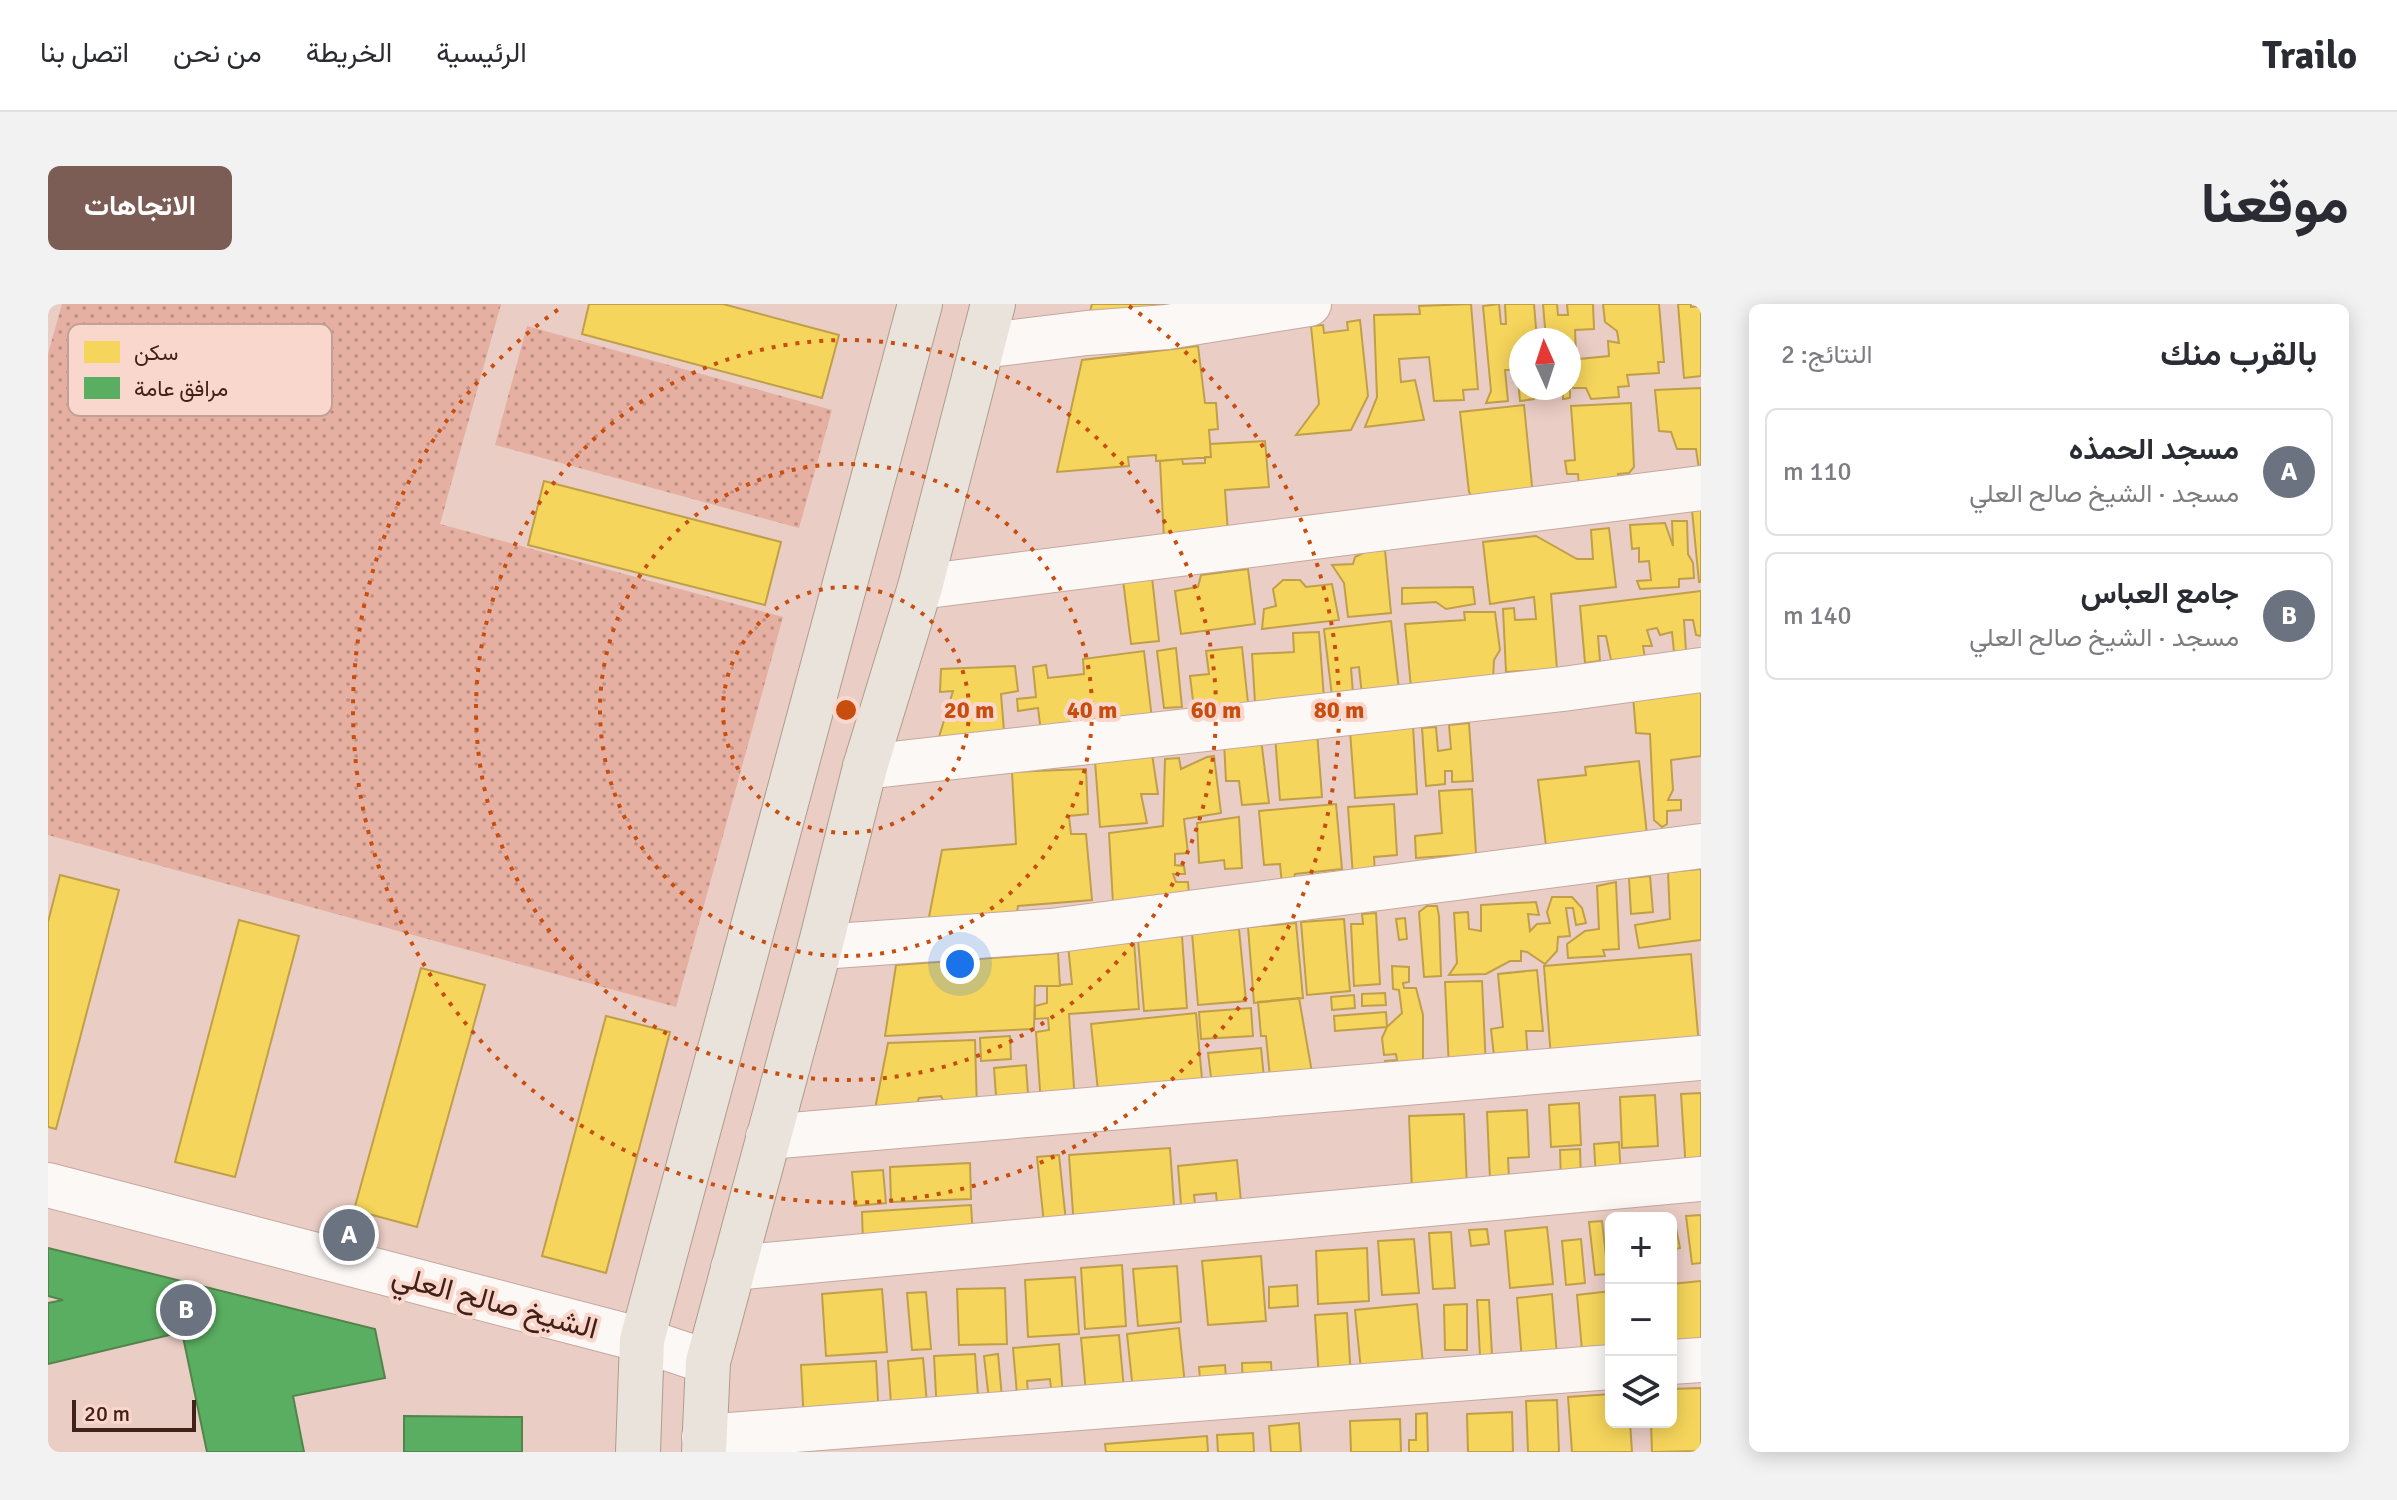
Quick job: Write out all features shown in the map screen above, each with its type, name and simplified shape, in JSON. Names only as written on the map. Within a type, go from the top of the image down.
[{"type":"main road","points":[[638,1452],[642,1340],[920,304]]},
{"type":"main road","points":[[704,1445],[708,1362],[820,947],[865,767],[920,587],[993,304]]},
{"type":"street","points":[[982,346],[1167,327],[1309,304]]},
{"type":"street","points":[[920,587],[1701,488]]},
{"type":"street","points":[[865,767],[1563,689],[1701,670]]},
{"type":"street","points":[[820,947],[1051,931],[1701,846]]},
{"type":"street","points":[[768,1137],[1701,1058]]},
{"type":"street","points":[[733,1268],[1701,1179]]},
{"type":"street","name":"الشيخ صالح العلي","points":[[48,1185],[642,1340],[708,1362]]},
{"type":"street","points":[[1677,1362],[1701,1360]]},
{"type":"street","points":[[704,1445],[1605,1368]]},
{"type":"shaded area","points":[[62,304],[501,304],[440,524],[783,617],[676,1007],[48,835],[48,354]]},
{"type":"shaded area","points":[[527,326],[832,410],[799,528],[495,445]]},
{"type":"building: سكن","points":[[589,304],[723,304],[839,335],[822,398],[582,334]]},
{"type":"building: سكن","points":[[1092,304],[1170,304],[1171,311],[1088,319]]},
{"type":"building: سكن","points":[[1471,304],[1478,389],[1463,390],[1464,400],[1434,401],[1429,357],[1399,359],[1401,382],[1415,380],[1424,420],[1365,427],[1377,397],[1374,315],[1420,314],[1419,306]]},
{"type":"building: سكن","points":[[1499,304],[1501,324],[1506,324],[1505,304],[1534,304],[1536,328],[1509,328],[1509,370],[1505,370],[1508,401],[1486,403],[1491,391],[1483,306]]},
{"type":"building: سكن","points":[[1543,304],[1557,304],[1558,315],[1568,315],[1567,304],[1593,304],[1594,329],[1545,328]]},
{"type":"building: سكن","points":[[1603,304],[1659,304],[1664,362],[1658,362],[1659,373],[1627,375],[1629,386],[1618,387],[1619,397],[1591,399],[1586,388],[1581,388],[1581,359],[1609,356],[1608,341],[1619,343],[1617,331],[1605,322]]},
{"type":"building: سكن","points":[[1678,304],[1701,306],[1701,376],[1684,378]]},
{"type":"building: سكن","points":[[1360,320],[1368,396],[1351,430],[1296,435],[1319,404],[1311,326],[1323,325],[1324,333],[1348,330],[1347,322]]},
{"type":"building: سكن","points":[[1198,346],[1205,403],[1216,403],[1218,429],[1209,430],[1211,457],[1156,461],[1156,455],[1128,457],[1129,466],[1057,472],[1082,360]]},
{"type":"building: سكن","points":[[1701,388],[1699,469],[1696,449],[1677,449],[1671,432],[1659,431],[1655,390]]},
{"type":"building: سكن","points":[[1631,403],[1634,467],[1629,473],[1618,474],[1619,484],[1579,487],[1578,474],[1567,474],[1565,461],[1575,460],[1571,406]]},
{"type":"building: سكن","points":[[1524,405],[1533,496],[1475,502],[1469,492],[1460,412]]},
{"type":"building: سكن","points":[[1265,441],[1269,487],[1225,490],[1228,533],[1164,539],[1160,461],[1182,459],[1183,464],[1205,463],[1205,457],[1211,457],[1210,444]]},
{"type":"building: سكن","points":[[544,481],[781,542],[765,605],[528,545]]},
{"type":"building: سكن","points":[[1701,509],[1701,582],[1699,582],[1692,510]]},
{"type":"building: سكن","points":[[1672,521],[1687,521],[1688,554],[1693,563],[1694,578],[1679,579],[1679,587],[1640,589],[1637,581],[1651,580],[1649,561],[1639,562],[1639,548],[1632,549],[1630,525],[1665,523],[1673,546]]},
{"type":"building: سكن","points":[[1609,528],[1616,587],[1551,594],[1557,669],[1506,672],[1503,609],[1514,608],[1515,620],[1536,619],[1534,597],[1490,604],[1483,542],[1536,536],[1577,559],[1593,559],[1591,530]]},
{"type":"building: سكن","points":[[1385,550],[1391,613],[1348,617],[1344,583],[1332,565],[1353,564],[1355,557],[1367,551]]},
{"type":"building: سكن","points":[[1248,569],[1255,624],[1181,634],[1175,591],[1198,587],[1201,575]]},
{"type":"building: سكن","points":[[1152,577],[1159,641],[1131,644],[1123,580]]},
{"type":"building: سكن","points":[[1283,580],[1300,580],[1306,587],[1332,584],[1339,620],[1262,629],[1264,609],[1276,606],[1273,589]]},
{"type":"building: سكن","points":[[1473,587],[1475,604],[1446,609],[1436,602],[1402,604],[1402,588]]},
{"type":"building: سكن","points":[[1701,591],[1701,636],[1696,635],[1693,620],[1684,620],[1686,651],[1674,652],[1672,632],[1660,635],[1657,628],[1647,630],[1652,646],[1643,646],[1645,658],[1611,660],[1606,636],[1598,636],[1600,661],[1585,663],[1580,606]]},
{"type":"building: سكن","points":[[1464,612],[1495,612],[1500,650],[1494,660],[1493,679],[1411,688],[1405,624],[1465,620]]},
{"type":"building: سكن","points":[[1391,621],[1399,690],[1362,695],[1359,667],[1351,668],[1353,693],[1332,696],[1324,629]]},
{"type":"building: سكن","points":[[1319,632],[1324,698],[1255,702],[1252,654],[1294,652],[1293,633]]},
{"type":"building: سكن","points":[[1242,647],[1248,703],[1194,709],[1190,676],[1209,674],[1206,651]]},
{"type":"building: سكن","points":[[1176,648],[1182,707],[1164,708],[1157,651]]},
{"type":"building: سكن","points":[[1144,651],[1152,719],[1041,732],[1038,708],[1018,711],[1017,699],[1036,697],[1033,667],[1046,665],[1048,678],[1084,674],[1083,659]]},
{"type":"building: سكن","points":[[1015,666],[1018,691],[1001,694],[1004,731],[939,737],[953,691],[940,692],[941,669]]},
{"type":"building: سكن","points":[[1701,686],[1701,756],[1671,760],[1673,790],[1668,800],[1681,800],[1681,810],[1667,811],[1667,824],[1662,827],[1654,820],[1650,734],[1636,733],[1633,695]]},
{"type":"building: سكن","points":[[1469,723],[1473,781],[1452,782],[1452,771],[1445,771],[1445,784],[1426,786],[1422,728],[1436,727],[1438,751],[1451,749],[1449,725]]},
{"type":"building: سكن","points":[[1413,726],[1417,794],[1355,798],[1350,731]]},
{"type":"building: سكن","points":[[1317,732],[1322,797],[1280,800],[1275,736]]},
{"type":"building: سكن","points":[[1261,739],[1269,803],[1242,805],[1239,781],[1226,781],[1224,742]]},
{"type":"building: سكن","points":[[1152,754],[1158,794],[1141,794],[1147,823],[1100,827],[1095,761]]},
{"type":"building: سكن","points":[[1214,756],[1221,813],[1184,819],[1188,853],[1175,854],[1175,865],[1184,866],[1185,874],[1173,874],[1176,882],[1188,882],[1189,895],[1113,903],[1109,833],[1163,826],[1165,759],[1179,758],[1181,769]]},
{"type":"building: سكن","points":[[1639,761],[1647,835],[1546,846],[1538,780],[1586,775],[1585,767]]},
{"type":"building: سكن","points":[[1086,769],[1088,814],[1069,816],[1071,834],[1086,834],[1092,900],[1018,906],[1017,913],[928,922],[942,850],[1016,844],[1012,772]]},
{"type":"building: سكن","points":[[1472,789],[1476,854],[1416,858],[1415,836],[1442,833],[1439,791]]},
{"type":"building: سكن","points":[[1336,804],[1342,869],[1295,874],[1292,884],[1282,885],[1280,864],[1264,865],[1259,811]]},
{"type":"building: سكن","points":[[1394,804],[1397,855],[1374,857],[1375,875],[1353,876],[1348,807]]},
{"type":"building: سكن","points":[[1239,817],[1242,868],[1225,869],[1224,860],[1199,863],[1197,823]]},
{"type":"building: سكن","points":[[1701,869],[1701,940],[1639,948],[1635,925],[1670,919],[1668,872]]},
{"type":"building: سكن","points":[[60,875],[119,890],[56,1129],[48,1127],[48,922]]},
{"type":"building: سكن","points":[[1650,876],[1653,912],[1631,914],[1629,878]]},
{"type":"building: سكن","points":[[1616,882],[1619,949],[1603,950],[1605,956],[1568,958],[1567,944],[1585,931],[1599,929],[1597,886]]},
{"type":"building: سكن","points":[[1552,897],[1572,897],[1582,908],[1586,923],[1576,925],[1573,908],[1566,908],[1570,936],[1558,937],[1557,951],[1545,964],[1521,951],[1521,961],[1510,961],[1486,974],[1449,975],[1457,963],[1454,913],[1468,912],[1469,929],[1481,931],[1481,905],[1536,902],[1539,915],[1528,914],[1530,931],[1537,924],[1550,923],[1547,912]]},
{"type":"building: سكن","points":[[1427,906],[1437,906],[1439,916],[1441,976],[1424,977],[1419,912]]},
{"type":"building: سكن","points":[[1376,913],[1380,984],[1354,986],[1351,924],[1363,924],[1362,914]]},
{"type":"building: سكن","points":[[1405,918],[1407,939],[1399,940],[1396,919]]},
{"type":"building: سكن","points":[[1344,919],[1350,991],[1307,995],[1301,922]]},
{"type":"building: سكن","points":[[239,920],[299,936],[235,1177],[175,1162]]},
{"type":"building: سكن","points":[[1296,923],[1303,998],[1254,1003],[1248,927]]},
{"type":"building: سكن","points":[[1239,929],[1246,1001],[1198,1005],[1192,933]]},
{"type":"building: سكن","points":[[1182,936],[1187,1008],[1144,1011],[1138,940]]},
{"type":"building: سكن","points":[[1134,941],[1139,1009],[1069,1014],[1075,1102],[1041,1105],[1036,1032],[1049,1030],[1048,1018],[1035,1019],[1035,1006],[1047,1003],[1047,986],[1072,984],[1068,945]]},
{"type":"building: سكن","points":[[1058,953],[1060,986],[1035,986],[1034,1029],[885,1036],[896,965]]},
{"type":"building: سكن","points":[[1691,954],[1699,1046],[1551,1058],[1544,966]]},
{"type":"building: سكن","points":[[1392,966],[1409,967],[1409,982],[1403,983],[1404,988],[1416,988],[1423,1015],[1423,1066],[1386,1079],[1385,1061],[1397,1060],[1396,1054],[1384,1055],[1382,1038],[1387,1027],[1402,1013],[1399,990],[1393,989]]},
{"type":"building: سكن","points":[[421,968],[485,985],[417,1227],[354,1210]]},
{"type":"building: سكن","points":[[1537,970],[1543,1031],[1526,1031],[1528,1061],[1495,1065],[1491,1029],[1503,1027],[1498,974]]},
{"type":"building: سكن","points":[[1482,981],[1486,1068],[1449,1069],[1445,982]]},
{"type":"building: سكن","points":[[1385,993],[1386,1005],[1362,1006],[1362,994]]},
{"type":"building: سكن","points":[[1354,995],[1355,1008],[1332,1010],[1331,997]]},
{"type":"building: سكن","points":[[1299,998],[1314,1084],[1271,1088],[1266,1036],[1261,1036],[1258,1002]]},
{"type":"building: سكن","points":[[1251,1008],[1253,1036],[1201,1039],[1199,1012]]},
{"type":"building: سكن","points":[[1386,1012],[1387,1027],[1335,1031],[1334,1016]]},
{"type":"building: سكن","points":[[1196,1013],[1203,1090],[1099,1100],[1091,1024]]},
{"type":"building: سكن","points":[[606,1016],[670,1032],[606,1273],[542,1256]]},
{"type":"building: سكن","points":[[1010,1036],[1011,1059],[981,1061],[980,1038]]},
{"type":"building: سكن","points":[[975,1040],[977,1109],[948,1110],[941,1096],[919,1098],[914,1113],[874,1114],[888,1043]]},
{"type":"building: سكن","points":[[1261,1048],[1265,1088],[1213,1093],[1208,1053]]},
{"type":"building: سكن","points":[[1026,1065],[1029,1108],[997,1110],[994,1068]]},
{"type":"building: سكن","points":[[1701,1093],[1701,1170],[1686,1171],[1681,1094]]},
{"type":"building: سكن","points":[[1655,1095],[1658,1146],[1622,1148],[1620,1097]]},
{"type":"building: سكن","points":[[1579,1103],[1581,1145],[1551,1147],[1549,1105]]},
{"type":"building: سكن","points":[[1527,1110],[1529,1157],[1508,1158],[1509,1178],[1490,1179],[1487,1112]]},
{"type":"building: سكن","points":[[1464,1114],[1467,1189],[1412,1191],[1409,1116]]},
{"type":"building: سكن","points":[[1619,1142],[1621,1177],[1596,1179],[1594,1144]]},
{"type":"building: سكن","points":[[1170,1148],[1175,1221],[1074,1228],[1069,1155]]},
{"type":"building: سكن","points":[[1580,1149],[1581,1179],[1561,1180],[1560,1150]]},
{"type":"building: سكن","points":[[1059,1155],[1067,1231],[1045,1233],[1037,1157]]},
{"type":"building: سكن","points":[[1237,1160],[1242,1212],[1218,1215],[1216,1193],[1194,1195],[1196,1215],[1182,1217],[1178,1166]]},
{"type":"building: سكن","points":[[970,1163],[971,1199],[891,1202],[890,1167]]},
{"type":"building: سكن","points":[[883,1170],[886,1203],[855,1206],[852,1172]]},
{"type":"building: سكن","points":[[971,1205],[973,1237],[863,1244],[862,1212]]},
{"type":"building: سكن","points":[[1701,1215],[1701,1263],[1692,1264],[1686,1216]]},
{"type":"building: سكن","points":[[1602,1221],[1605,1274],[1595,1275],[1589,1222]]},
{"type":"building: سكن","points":[[1547,1227],[1553,1284],[1510,1288],[1505,1231]]},
{"type":"building: سكن","points":[[1487,1229],[1489,1244],[1471,1246],[1469,1230]]},
{"type":"building: سكن","points":[[1451,1232],[1455,1288],[1433,1289],[1429,1233]]},
{"type":"building: سكن","points":[[1414,1239],[1419,1293],[1382,1295],[1378,1241]]},
{"type":"building: سكن","points":[[1581,1239],[1585,1283],[1566,1285],[1562,1241]]},
{"type":"building: سكن","points":[[1367,1248],[1369,1301],[1318,1304],[1316,1251]]},
{"type":"building: سكن","points":[[1261,1256],[1266,1321],[1208,1325],[1202,1261]]},
{"type":"building: سكن","points":[[1122,1265],[1126,1326],[1085,1329],[1081,1268]]},
{"type":"building: سكن","points":[[1177,1266],[1181,1322],[1138,1326],[1133,1269]]},
{"type":"building: سكن","points":[[1075,1277],[1079,1334],[1028,1337],[1025,1280]]},
{"type":"building: سكن","points":[[1701,1281],[1701,1355],[1677,1357],[1677,1283]]},
{"type":"building: سكن","points":[[1297,1285],[1298,1306],[1269,1308],[1269,1287]]},
{"type":"building: سكن","points":[[1005,1288],[1007,1344],[959,1345],[957,1289]]},
{"type":"building: سكن","points":[[882,1289],[887,1352],[826,1356],[822,1294]]},
{"type":"building: سكن","points":[[926,1292],[931,1349],[912,1350],[907,1293]]},
{"type":"building: سكن","points":[[1605,1292],[1605,1359],[1583,1361],[1577,1295]]},
{"type":"building: سكن","points":[[1552,1294],[1557,1356],[1522,1360],[1517,1298]]},
{"type":"building: سكن","points":[[1477,1300],[1489,1300],[1492,1355],[1480,1356]]},
{"type":"building: سكن","points":[[1417,1304],[1424,1374],[1362,1380],[1355,1310]]},
{"type":"building: سكن","points":[[1467,1304],[1467,1350],[1445,1350],[1444,1305]]},
{"type":"building: سكن","points":[[1347,1313],[1351,1378],[1319,1379],[1315,1315]]},
{"type":"building: سكن","points":[[1179,1328],[1186,1394],[1134,1400],[1127,1334]]},
{"type":"building: سكن","points":[[1119,1335],[1125,1400],[1087,1404],[1081,1338]]},
{"type":"building: سكن","points":[[1059,1344],[1063,1397],[1052,1399],[1050,1379],[1027,1381],[1029,1405],[1018,1406],[1013,1348]]},
{"type":"building: سكن","points":[[975,1354],[979,1411],[937,1414],[934,1356]]},
{"type":"building: سكن","points":[[998,1354],[1003,1408],[990,1409],[984,1356]]},
{"type":"building: سكن","points":[[923,1358],[928,1415],[892,1418],[888,1361]]},
{"type":"building: سكن","points":[[876,1361],[879,1420],[804,1424],[801,1365]]},
{"type":"building: سكن","points":[[1271,1362],[1272,1386],[1243,1389],[1242,1363]]},
{"type":"building: سكن","points":[[1225,1365],[1227,1391],[1201,1392],[1199,1367]]},
{"type":"building: سكن","points":[[1701,1388],[1701,1451],[1652,1452],[1651,1428],[1677,1428],[1677,1389]]},
{"type":"building: سكن","points":[[1605,1394],[1605,1428],[1630,1428],[1632,1452],[1572,1452],[1568,1397]]},
{"type":"building: سكن","points":[[1557,1400],[1559,1452],[1528,1452],[1526,1401]]},
{"type":"building: سكن","points":[[1512,1412],[1513,1452],[1468,1452],[1467,1414]]},
{"type":"building: سكن","points":[[1427,1413],[1428,1452],[1409,1452],[1409,1440],[1416,1440],[1416,1414]]},
{"type":"building: سكن","points":[[1400,1419],[1401,1452],[1351,1452],[1350,1421]]},
{"type":"building: سكن","points":[[1299,1423],[1301,1452],[1271,1452],[1269,1426]]},
{"type":"building: سكن","points":[[1253,1433],[1254,1452],[1218,1452],[1217,1435]]},
{"type":"building: سكن","points":[[1207,1436],[1208,1452],[1106,1452],[1105,1444]]},
{"type":"building: مرافق عامة","points":[[48,1248],[375,1329],[385,1378],[293,1396],[304,1452],[207,1452],[182,1332],[48,1364],[48,1303],[63,1300],[48,1296]]},
{"type":"building: مرافق عامة","points":[[404,1416],[522,1417],[522,1452],[404,1452]]},
{"type":"place","name":"مسجد الحمذه","points":[[349,1235]]},
{"type":"place","name":"جامع العباس","points":[[186,1310]]}]
